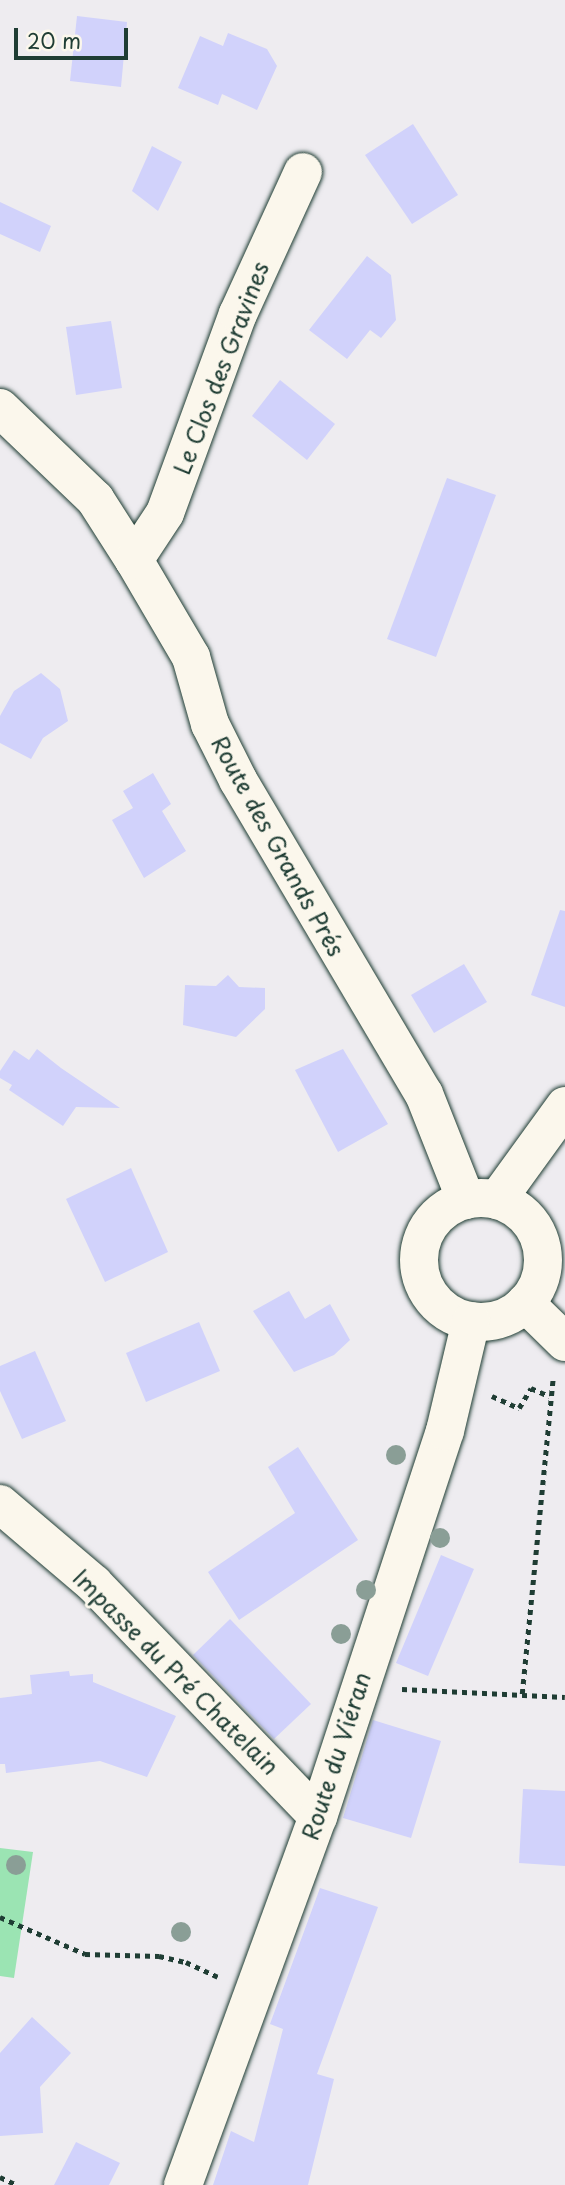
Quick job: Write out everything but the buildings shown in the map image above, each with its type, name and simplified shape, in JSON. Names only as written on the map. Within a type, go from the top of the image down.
[{"type":"street","name":"Le Clos des Gravines","points":[[134,560],[165,513],[238,314],[303,172]]},
{"type":"street","name":"Route des Grands Prés","points":[[0,408],[95,499],[134,560],[195,666],[210,724],[238,780],[424,1094],[481,1200]]},
{"type":"street","points":[[481,1200],[529,1221],[539,1238],[541,1272],[525,1303],[498,1319],[471,1321],[437,1304],[426,1290],[419,1256],[429,1225],[439,1214],[481,1200],[565,1105]]},
{"type":"street","points":[[525,1303],[561,1359]]},
{"type":"street","name":"Route du Viéran","points":[[183,2185],[251,1992],[318,1817],[459,1381],[471,1321]]},
{"type":"street","name":"Impasse du Pré Chatelain","points":[[0,1504],[94,1584],[318,1817]]},
{"type":"path","points":[[522,1694],[550,1381],[561,1359]]},
{"type":"path","points":[[459,1381],[519,1408],[531,1388],[549,1396]]},
{"type":"path","points":[[358,1687],[565,1697]]},
{"type":"path","points":[[0,1917],[74,1951],[186,1962],[251,1992]]},
{"type":"path","points":[[0,2177],[17,2185]]},
{"type":"green space","points":[[0,1848],[33,1852],[14,1978],[0,1976]]}]
